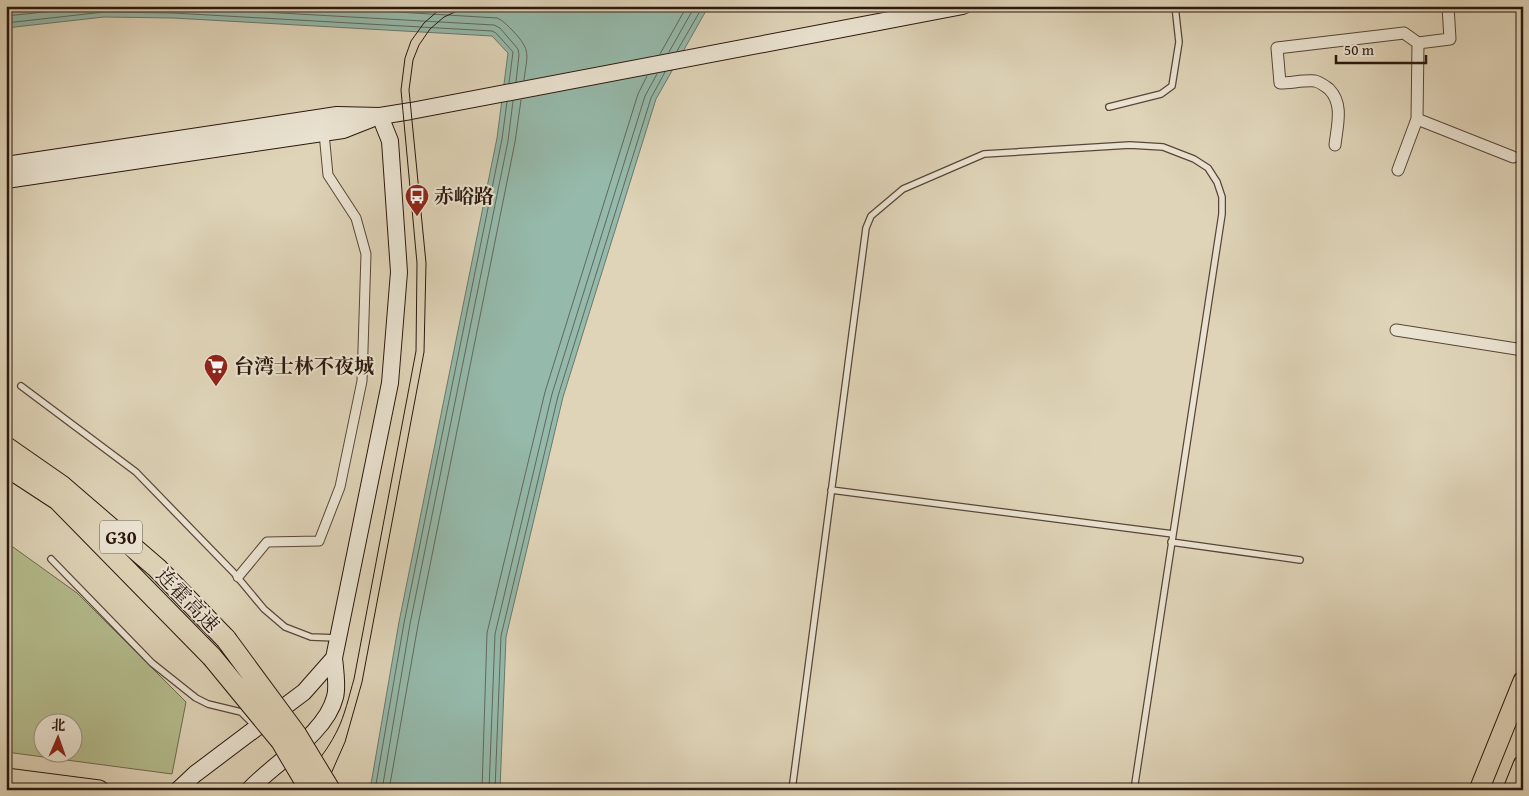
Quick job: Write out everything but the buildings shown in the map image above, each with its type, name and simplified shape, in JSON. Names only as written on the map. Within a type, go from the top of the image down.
[{"type":"highway","name":"连霍高速","points":[[6,447],[62,486],[157,568],[226,639],[296,734],[330,790]]},
{"type":"highway","name":"连霍高速","points":[[6,466],[58,500],[212,657],[281,741],[310,790]]},
{"type":"highway","points":[[1479,790],[1523,681]]},
{"type":"highway","points":[[1490,790],[1523,709]]},
{"type":"highway","points":[[1513,790],[1523,765]]},
{"type":"highway","points":[[6,778],[99,790]]},
{"type":"main road","points":[[6,165],[337,115],[380,116],[424,109],[963,6]]},
{"type":"main road","points":[[6,180],[343,130],[380,116]]},
{"type":"main road","points":[[249,790],[313,734],[329,713],[336,695],[334,658],[390,383],[399,272],[390,141],[380,116]]},
{"type":"main road","points":[[178,790],[195,774],[304,692],[334,658]]},
{"type":"street","points":[[1335,145],[1339,109],[1336,100],[1328,88],[1316,81],[1280,83],[1277,48],[1404,33],[1418,43],[1450,39],[1448,6]]},
{"type":"street","points":[[1398,170],[1418,118],[1418,43]]},
{"type":"street","points":[[1418,118],[1513,157]]},
{"type":"street","points":[[238,578],[267,542],[319,541],[340,487],[362,381],[366,254],[356,218],[328,175],[324,133]]},
{"type":"street","points":[[1396,330],[1523,350]]},
{"type":"lane","points":[[1109,107],[1161,94],[1172,86],[1179,42],[1175,6]]},
{"type":"lane","points":[[792,790],[866,228],[871,216],[903,189],[984,154],[1130,145],[1163,147],[1194,159],[1208,168],[1217,182],[1222,197],[1222,214],[1134,790]]},
{"type":"lane","points":[[22,386],[136,472],[238,578],[264,610],[285,627],[311,637],[339,638]]},
{"type":"lane","points":[[831,490],[1173,534]]},
{"type":"lane","points":[[1171,542],[1300,560]]},
{"type":"lane","points":[[51,559],[152,663],[196,698],[208,704],[241,712],[256,727]]},
{"type":"shaded area","points":[[6,542],[77,593],[186,702],[172,774],[82,762],[82,714],[32,714],[32,755],[6,752]]},
{"type":"water","points":[[6,6],[710,6],[656,99],[563,397],[506,637],[500,790],[370,790],[399,622],[497,138],[508,53],[492,36],[173,18],[104,17],[6,28]]},
{"type":"tram line","points":[[288,790],[316,763],[332,740],[342,719],[354,679],[416,351],[417,263],[401,90],[405,58],[411,41],[424,23],[439,10],[447,6]]},
{"type":"tram line","points":[[318,790],[330,776],[345,742],[362,682],[424,352],[426,263],[409,90],[413,60],[419,45],[430,29],[444,17],[468,6]]},
{"type":"place","name":"赤峪路","points":[[417,217]]},
{"type":"place","name":"台湾士林不夜城","points":[[216,387]]}]
